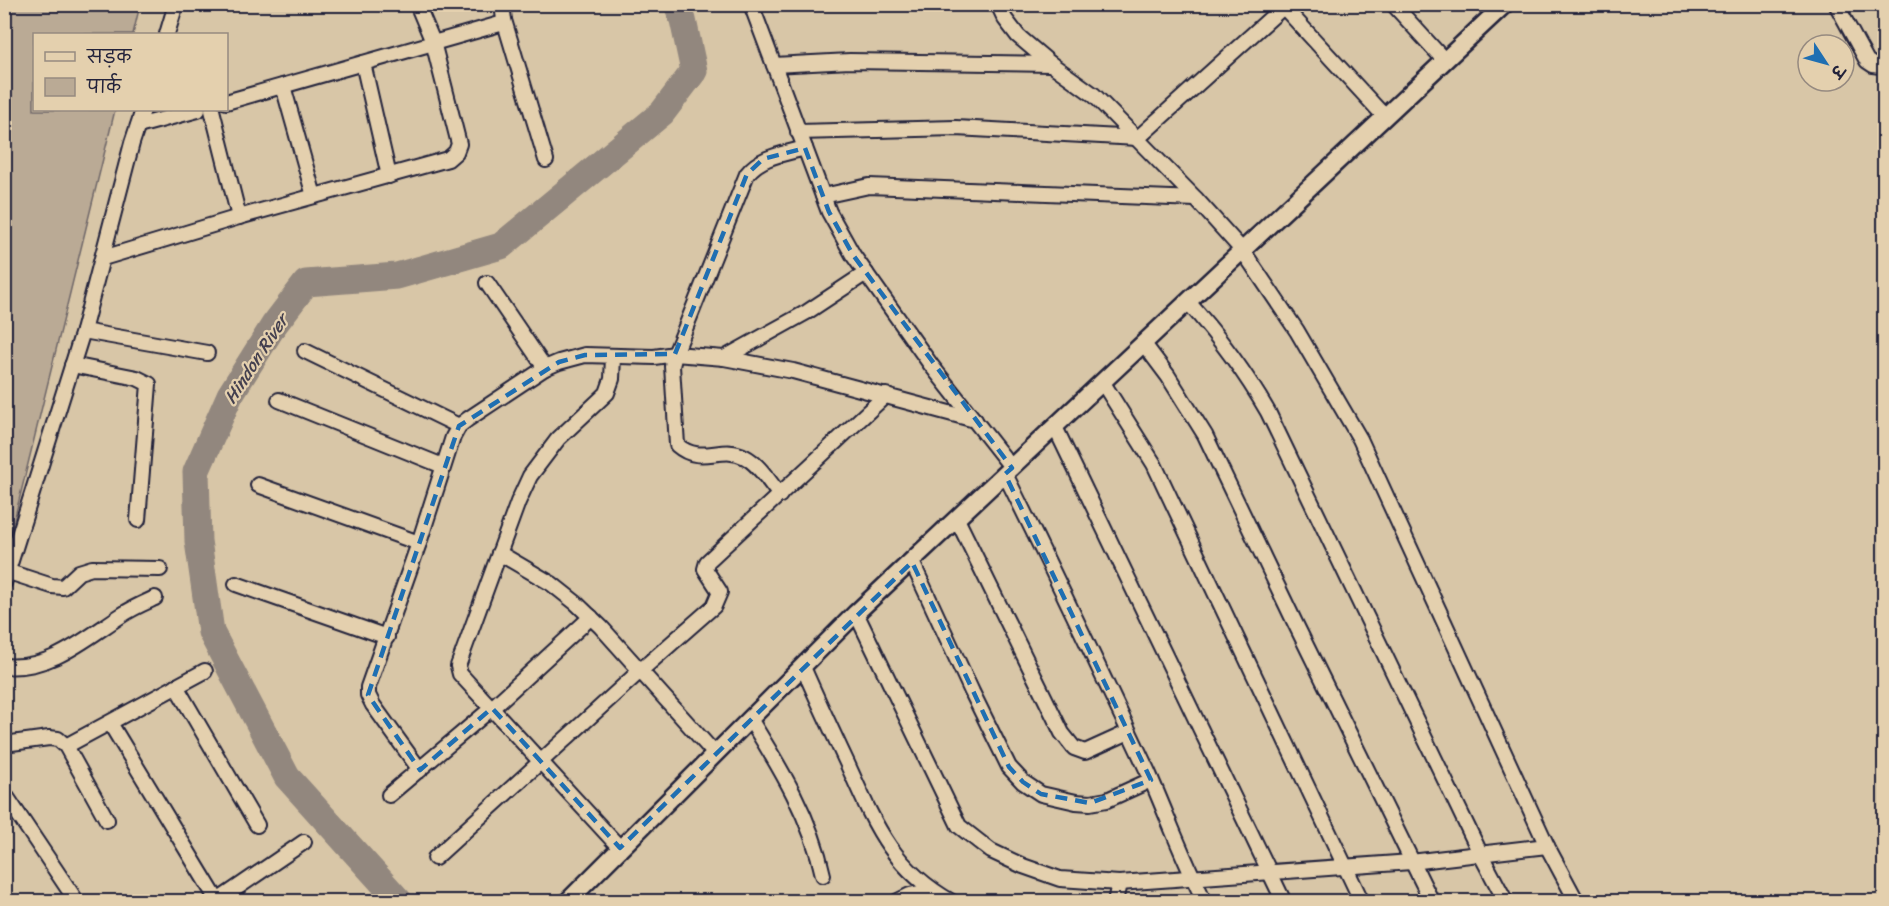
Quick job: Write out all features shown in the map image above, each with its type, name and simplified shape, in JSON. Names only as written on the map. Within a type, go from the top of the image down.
[{"type":"street","points":[[167,33],[176,4]]},
{"type":"street","points":[[103,258],[239,217],[448,159],[456,152],[459,144],[433,42],[417,4]]},
{"type":"street","points":[[502,4],[504,20],[546,160]]},
{"type":"street","points":[[751,4],[829,212],[853,255],[931,365],[975,420],[1009,471],[1151,780],[1192,878],[1205,902]]},
{"type":"street","points":[[998,4],[1005,19],[1018,36],[1094,95],[1196,199],[1243,251],[1297,331],[1360,440],[1547,846],[1576,902]]},
{"type":"street","points":[[1393,4],[1445,61]]},
{"type":"street","points":[[1836,4],[1867,61],[1880,66],[1884,63]]},
{"type":"street","points":[[798,132],[956,128],[1138,138],[1282,6],[1386,117]]},
{"type":"street","points":[[567,902],[856,613],[1103,384],[1502,6]]},
{"type":"street","points":[[228,101],[500,24],[504,20]]},
{"type":"street","points":[[774,65],[850,61],[1052,64]]},
{"type":"street","points":[[363,63],[389,176]]},
{"type":"street","points":[[283,86],[314,196]]},
{"type":"street","points":[[143,111],[83,331],[7,577],[63,586],[79,572],[92,568],[160,569]]},
{"type":"street","points":[[138,126],[194,111]]},
{"type":"street","points":[[212,111],[239,217]]},
{"type":"street","points":[[780,495],[753,463],[743,456],[732,453],[694,455],[685,452],[677,445],[672,366],[747,174],[762,159],[805,148]]},
{"type":"street","points":[[823,196],[869,186],[1196,199]]},
{"type":"street","points":[[724,358],[807,312],[866,273]]},
{"type":"street","points":[[487,284],[545,369]]},
{"type":"street","points":[[1188,302],[1223,341],[1250,380],[1268,412],[1481,855],[1506,902]]},
{"type":"street","points":[[83,331],[207,353]]},
{"type":"street","points":[[1144,344],[1168,376],[1205,435],[1432,902]]},
{"type":"street","points":[[305,351],[459,426]]},
{"type":"street","points":[[420,770],[368,695],[368,687],[419,543],[443,466],[459,426],[545,369],[559,362],[585,355],[654,357],[675,354],[724,358],[793,370],[975,420]]},
{"type":"street","points":[[613,357],[612,379],[607,393],[558,439],[530,476],[458,666],[460,674],[620,848]]},
{"type":"street","points":[[72,365],[137,378],[148,384],[138,520]]},
{"type":"street","points":[[1103,384],[1154,464],[1362,902]]},
{"type":"street","points":[[435,858],[714,606],[720,592],[705,569],[707,562],[886,396]]},
{"type":"street","points":[[279,400],[443,466]]},
{"type":"street","points":[[1055,427],[1284,902]]},
{"type":"street","points":[[258,485],[419,543]]},
{"type":"street","points":[[957,519],[1062,733],[1074,748],[1085,752],[1129,732]]},
{"type":"street","points":[[499,554],[552,584],[591,617],[715,754]]},
{"type":"street","points":[[912,562],[1009,767],[1023,782],[1041,794],[1076,802],[1090,802],[1107,800],[1151,780]]},
{"type":"street","points":[[236,584],[387,637]]},
{"type":"street","points":[[4,666],[34,665],[65,652],[124,613],[155,598]]},
{"type":"street","points":[[856,613],[959,826],[991,851],[1023,866],[1060,879],[1119,883],[1411,862],[1547,846]]},
{"type":"street","points":[[389,795],[492,708],[591,617]]},
{"type":"street","points":[[803,666],[875,826],[904,866],[932,890],[952,902]]},
{"type":"street","points":[[66,746],[205,670]]},
{"type":"street","points":[[177,686],[257,825]]},
{"type":"street","points":[[750,719],[798,801],[812,834],[823,875]]},
{"type":"street","points":[[110,723],[221,900],[304,842]]},
{"type":"street","points":[[4,744],[49,738],[58,739],[66,746],[106,820]]},
{"type":"street","points":[[4,793],[77,902]]},
{"type":"street","points":[[1114,902],[1119,883]]},
{"type":"street","points":[[896,902],[910,895],[932,890]]},
{"type":"highlighted area","points":[[805,148],[829,212],[853,255],[1012,468],[1005,474],[1151,780],[1090,803],[1041,794],[1023,782],[1009,767],[912,562],[620,848],[492,708],[420,770],[368,695],[459,426],[559,362],[585,355],[675,354],[747,174],[763,159]]},
{"type":"green space","points":[[5,4],[140,5],[133,33],[33,33],[33,111],[115,111],[9,541],[5,542]]},
{"type":"waterway","name":"Hindon River","points":[[400,902],[287,777],[211,632],[198,541],[196,472],[230,395],[274,325],[306,283],[397,276],[501,246],[662,113],[694,71],[683,20],[677,4]]}]
